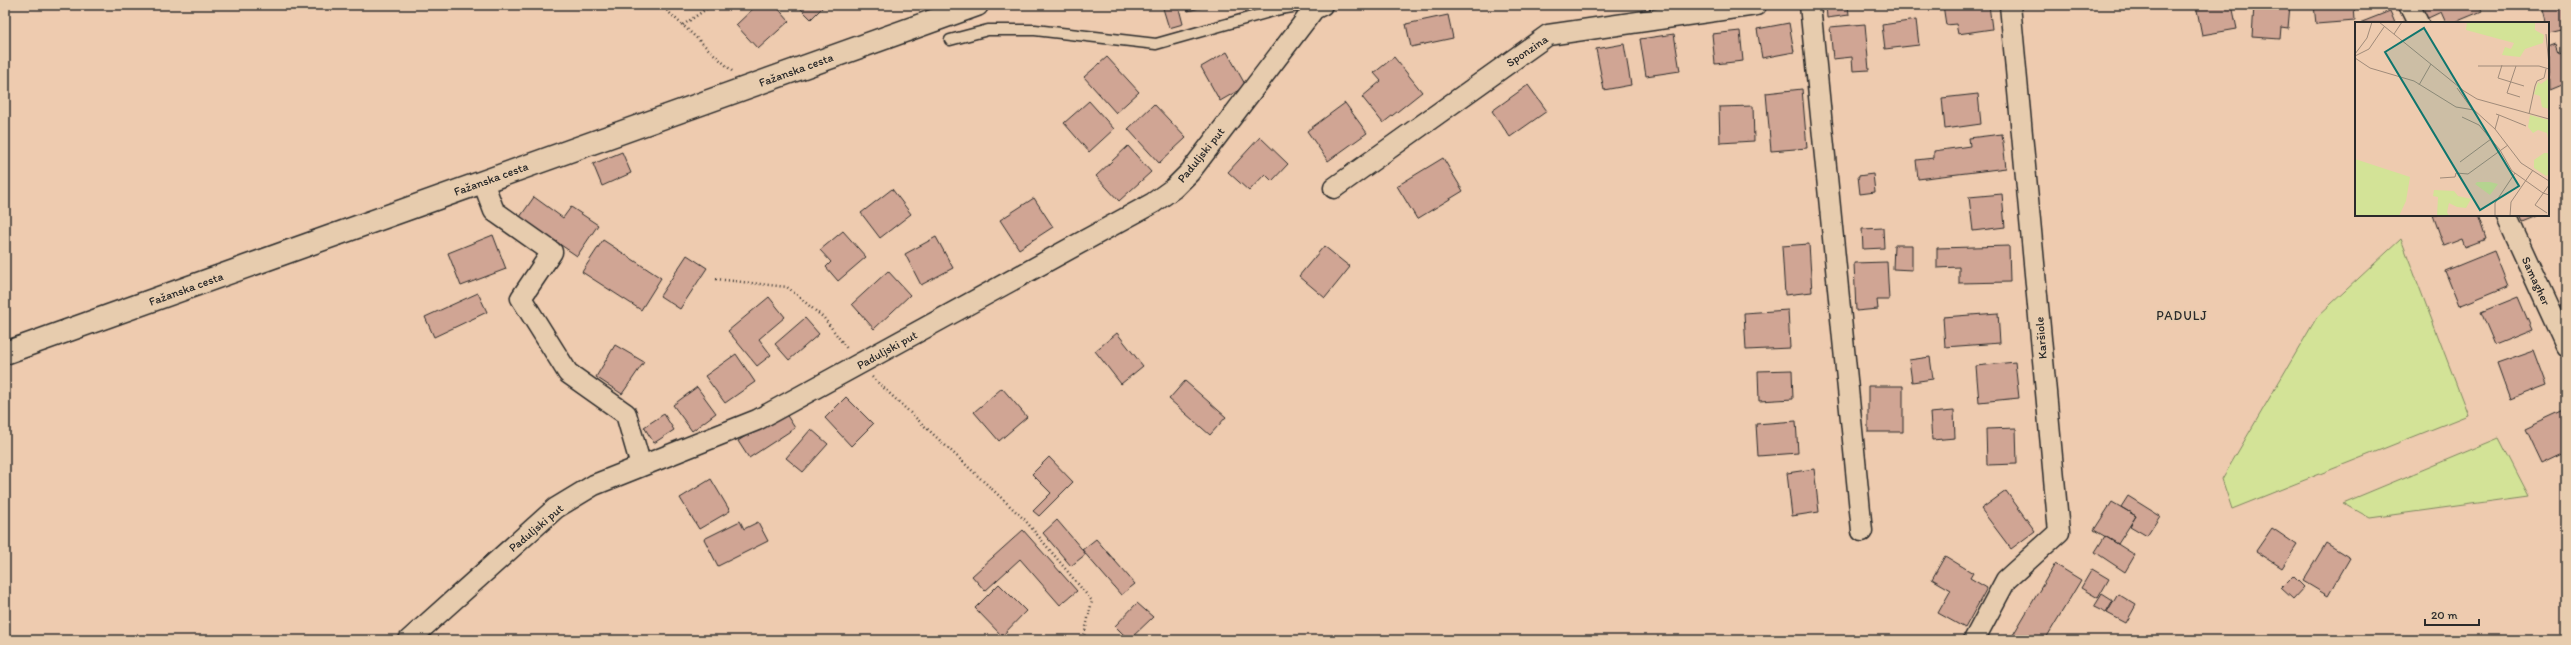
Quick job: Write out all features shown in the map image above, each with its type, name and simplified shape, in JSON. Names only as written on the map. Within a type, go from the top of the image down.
[{"type":"main road","name":"Fažanska cesta","points":[[5,353],[977,5]]},
{"type":"street","name":"Sponzina","points":[[1334,188],[1548,35],[1756,5]]},
{"type":"street","points":[[1810,5],[1862,531]]},
{"type":"street","name":"Karšiole","points":[[1974,640],[2006,580],[2059,532],[2010,5]]},
{"type":"street","points":[[2409,5],[2418,22]]},
{"type":"street","name":"Paduljski put","points":[[409,640],[556,508],[594,485],[757,420],[860,366],[1153,203],[1174,188],[1190,172],[1312,6]]},
{"type":"street","points":[[484,182],[494,211],[552,252],[521,298],[568,373],[626,414],[641,466]]},
{"type":"street","name":"Samagher","points":[[2506,216],[2566,346]]},
{"type":"lane","points":[[950,40],[988,30],[1035,30],[1156,44],[1280,10],[1312,6]]},
{"type":"path","points":[[661,5],[748,87]]},
{"type":"path","points":[[683,25],[712,5]]},
{"type":"path","points":[[716,279],[788,287],[824,318],[860,366],[1025,520],[1092,600],[1083,640]]},
{"type":"green space","points":[[2401,239],[2468,415],[2232,509],[2222,479],[2317,317]]},
{"type":"green space","points":[[2499,438],[2529,496],[2370,518],[2343,503]]},
{"type":"building","points":[[757,5],[775,5],[789,21],[758,49],[736,25]]},
{"type":"building","points":[[797,5],[825,5],[811,19]]},
{"type":"building","points":[[1162,5],[1178,5],[1183,24],[1169,28]]},
{"type":"building","points":[[1186,5],[1212,5],[1188,11]]},
{"type":"building","points":[[1826,5],[1848,5],[1849,15],[1827,18]]},
{"type":"building","points":[[1943,5],[1989,5],[1992,29],[1958,34],[1956,24],[1946,25]]},
{"type":"building","points":[[2196,5],[2232,5],[2237,29],[2202,35]]},
{"type":"building","points":[[2254,5],[2290,5],[2288,28],[2281,27],[2280,39],[2252,37]]},
{"type":"building","points":[[2314,5],[2354,5],[2355,21],[2316,24]]},
{"type":"building","points":[[2421,5],[2479,5],[2482,11],[2455,22],[2446,22],[2441,12],[2426,19]]},
{"type":"building","points":[[2542,5],[2566,5],[2566,29],[2549,33],[2549,22],[2546,22]]},
{"type":"building","points":[[2390,11],[2395,22],[2362,22]]},
{"type":"building","points":[[1448,15],[1453,38],[1411,47],[1406,24]]},
{"type":"building","points":[[1916,20],[1919,45],[1885,49],[1882,25]]},
{"type":"building","points":[[1789,23],[1794,52],[1762,58],[1757,29]]},
{"type":"building","points":[[1865,24],[1869,70],[1853,71],[1852,57],[1833,59],[1830,27]]},
{"type":"building","points":[[1740,31],[1743,61],[1715,64],[1712,34]]},
{"type":"building","points":[[1674,34],[1680,71],[1646,76],[1640,39]]},
{"type":"building","points":[[1624,44],[1631,85],[1604,90],[1596,49]]},
{"type":"building","points":[[2556,44],[2559,53],[2566,50],[2566,83],[2549,90],[2549,47]]},
{"type":"building","points":[[1227,52],[1246,86],[1220,101],[1201,67]]},
{"type":"building","points":[[1107,57],[1139,92],[1116,113],[1084,77]]},
{"type":"building","points":[[1394,57],[1422,92],[1383,123],[1362,97],[1381,81],[1374,73]]},
{"type":"building","points":[[1528,85],[1547,111],[1510,137],[1492,111]]},
{"type":"building","points":[[1802,89],[1807,148],[1771,151],[1766,93]]},
{"type":"building","points":[[1978,94],[1981,124],[1945,129],[1942,98]]},
{"type":"building","points":[[1089,101],[1114,129],[1089,152],[1064,123]]},
{"type":"building","points":[[1345,103],[1367,133],[1328,161],[1307,131]]},
{"type":"building","points":[[1154,104],[1186,138],[1159,163],[1128,129]]},
{"type":"building","points":[[1753,106],[1754,141],[1720,143],[1719,107]]},
{"type":"building","points":[[2002,134],[2006,168],[1918,179],[1916,160],[1934,158],[1934,151],[1970,146],[1969,138]]},
{"type":"building","points":[[1260,137],[1288,164],[1272,181],[1265,174],[1249,191],[1228,172]]},
{"type":"building","points":[[1128,146],[1151,172],[1119,201],[1096,176]]},
{"type":"building","points":[[622,152],[631,173],[602,186],[593,164]]},
{"type":"building","points":[[1443,158],[1463,191],[1417,219],[1397,186]]},
{"type":"building","points":[[1873,174],[1875,192],[1860,194],[1858,176]]},
{"type":"building","points":[[892,189],[911,214],[880,238],[861,213]]},
{"type":"building","points":[[2002,194],[2005,227],[1973,231],[1969,197]]},
{"type":"building","points":[[534,197],[563,218],[571,207],[598,225],[577,256],[520,217]]},
{"type":"building","points":[[1034,198],[1053,227],[1019,249],[1000,220]]},
{"type":"building","points":[[2433,216],[2478,216],[2486,239],[2465,247],[2462,239],[2444,246]]},
{"type":"building","points":[[2520,216],[2538,216],[2523,222]]},
{"type":"building","points":[[1883,228],[1884,248],[1863,249],[1862,229]]},
{"type":"building","points":[[843,231],[866,257],[838,281],[826,267],[831,262],[820,250]]},
{"type":"building","points":[[493,235],[506,269],[461,286],[448,253]]},
{"type":"building","points":[[936,237],[953,268],[921,285],[905,254]]},
{"type":"building","points":[[603,240],[661,278],[641,310],[582,272]]},
{"type":"building","points":[[1809,244],[1812,292],[1785,295],[1782,246]]},
{"type":"building","points":[[1894,245],[1912,245],[1912,270],[1893,269]]},
{"type":"building","points":[[1324,246],[1350,267],[1325,298],[1299,276]]},
{"type":"building","points":[[2009,246],[2010,282],[1959,283],[1959,267],[1937,268],[1937,248]]},
{"type":"building","points":[[2494,251],[2508,286],[2459,306],[2445,271]]},
{"type":"building","points":[[687,255],[707,268],[680,309],[660,296]]},
{"type":"building","points":[[1887,262],[1889,300],[1877,300],[1878,309],[1856,311],[1854,263]]},
{"type":"building","points":[[888,271],[910,295],[874,329],[852,304]]},
{"type":"building","points":[[478,293],[487,312],[434,337],[425,317]]},
{"type":"building","points":[[769,297],[785,317],[759,339],[771,355],[757,366],[728,331]]},
{"type":"building","points":[[2518,297],[2532,330],[2495,345],[2481,312]]},
{"type":"building","points":[[2566,303],[2566,321],[2560,305]]},
{"type":"building","points":[[1788,310],[1790,348],[1746,350],[1744,313]]},
{"type":"building","points":[[1998,313],[2000,343],[1945,347],[1943,317]]},
{"type":"building","points":[[805,318],[819,334],[789,360],[775,344]]},
{"type":"building","points":[[1117,333],[1143,366],[1121,384],[1095,351]]},
{"type":"building","points":[[615,345],[644,362],[622,394],[596,377]]},
{"type":"building","points":[[2534,350],[2547,385],[2510,399],[2497,363]]},
{"type":"building","points":[[736,354],[755,382],[725,403],[705,376]]},
{"type":"building","points":[[1930,357],[1933,379],[1912,382],[1909,360]]},
{"type":"building","points":[[2015,362],[2019,398],[1979,402],[1976,366]]},
{"type":"building","points":[[1792,370],[1793,399],[1759,401],[1758,371]]},
{"type":"building","points":[[1185,381],[1226,417],[1210,435],[1169,399]]},
{"type":"building","points":[[1868,386],[1903,386],[1903,432],[1868,432]]},
{"type":"building","points":[[697,387],[716,413],[692,431],[673,405]]},
{"type":"building","points":[[1002,388],[1027,417],[999,441],[974,412]]},
{"type":"building","points":[[846,397],[873,424],[851,446],[825,418]]},
{"type":"building","points":[[2566,410],[2566,451],[2541,463],[2525,429]]},
{"type":"building","points":[[784,411],[795,428],[749,458],[738,441]]},
{"type":"building","points":[[1954,411],[1955,438],[1932,440],[1930,413]]},
{"type":"building","points":[[664,414],[674,430],[654,443],[644,427]]},
{"type":"building","points":[[1796,421],[1798,453],[1758,456],[1756,424]]},
{"type":"building","points":[[2016,428],[2017,464],[1987,465],[1986,429]]},
{"type":"building","points":[[811,429],[828,444],[803,472],[786,458]]},
{"type":"building","points":[[1049,457],[1073,482],[1039,516],[1033,511],[1051,493],[1032,474]]},
{"type":"building","points":[[1814,469],[1819,512],[1792,516],[1787,473]]},
{"type":"building","points":[[711,479],[730,511],[699,529],[680,498]]},
{"type":"building","points":[[2006,491],[2035,531],[2011,549],[1981,509]]},
{"type":"building","points":[[2128,496],[2160,516],[2147,536],[2130,526],[2136,516],[2121,507]]},
{"type":"building","points":[[2112,502],[2136,516],[2118,544],[2094,530]]},
{"type":"building","points":[[1057,520],[1086,554],[1071,566],[1043,533]]},
{"type":"building","points":[[740,521],[744,529],[758,522],[768,541],[718,566],[704,539]]},
{"type":"building","points":[[2272,528],[2297,545],[2282,568],[2256,551]]},
{"type":"building","points":[[1023,530],[1077,591],[1060,605],[1020,559],[985,591],[972,576]]},
{"type":"building","points":[[2105,536],[2135,555],[2125,572],[2095,552]]},
{"type":"building","points":[[1096,539],[1135,584],[1121,595],[1082,550]]},
{"type":"building","points":[[2326,543],[2350,558],[2328,596],[2303,581]]},
{"type":"building","points":[[1945,556],[1973,573],[1970,578],[1987,588],[1965,628],[1938,613],[1951,590],[1932,579]]},
{"type":"building","points":[[2055,564],[2081,580],[2045,640],[2010,640]]},
{"type":"building","points":[[2092,569],[2109,579],[2098,598],[2081,588]]},
{"type":"building","points":[[2293,576],[2304,587],[2293,599],[2281,588]]},
{"type":"building","points":[[999,584],[1026,611],[1002,636],[975,608]]},
{"type":"building","points":[[2102,594],[2113,601],[2106,613],[2094,607]]},
{"type":"building","points":[[2118,594],[2136,605],[2126,623],[2107,613]]},
{"type":"building","points":[[1137,603],[1153,617],[1129,640],[1115,626]]},
{"type":"district","name":"PADULJ","points":[[2182,315]]}]
